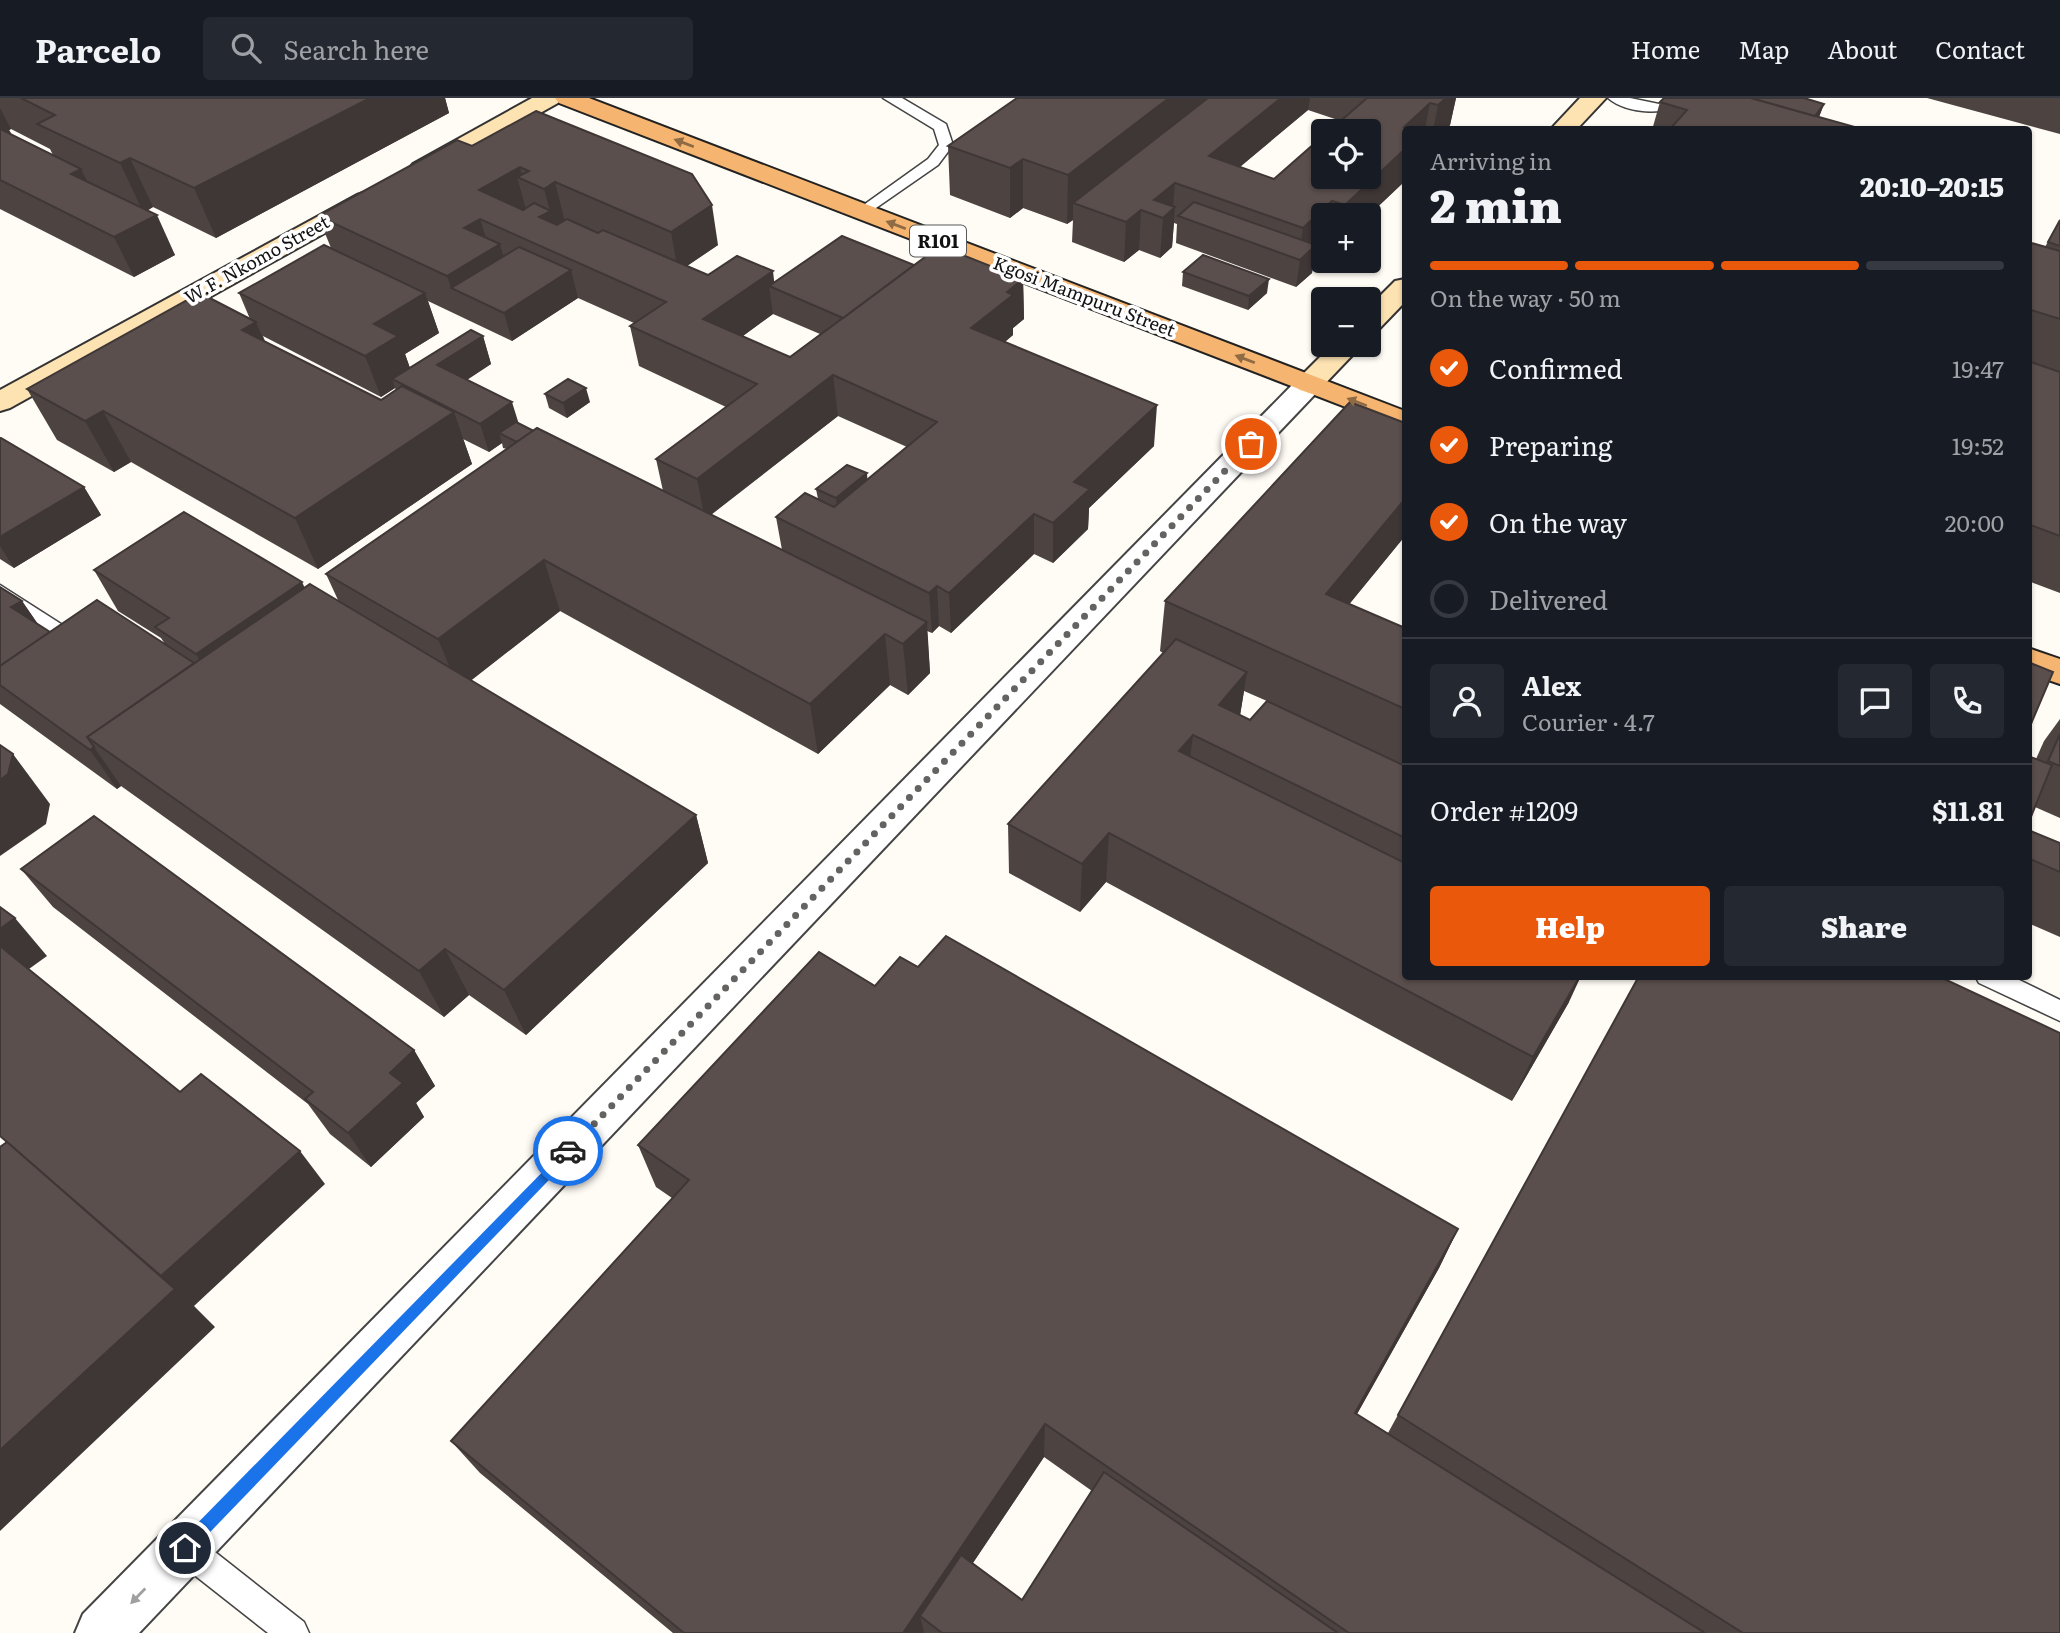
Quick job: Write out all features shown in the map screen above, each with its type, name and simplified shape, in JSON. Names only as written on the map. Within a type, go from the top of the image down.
[{"type":"main road","name":"W.F. Nkomo Street","points":[[0,402],[550,98]]},
{"type":"main road","name":"Kgosi Mampuru Street","points":[[568,98],[1402,420]]},
{"type":"main road","points":[[1566,126],[1594,98]]},
{"type":"main road","points":[[1381,311],[1402,290]]},
{"type":"main road","points":[[1309,384],[1336,357]]},
{"type":"main road","points":[[2032,662],[2060,672]]},
{"type":"street","points":[[102,1633],[1309,384]]},
{"type":"lane","points":[[863,212],[933,162],[946,145],[940,127],[915,109],[890,98]]},
{"type":"lane","points":[[1615,98],[1665,109],[1674,106],[1681,98]]},
{"type":"lane","points":[[0,593],[84,649]]},
{"type":"lane","points":[[1995,980],[2060,1011]]},
{"type":"lane","points":[[185,1548],[293,1633]]},
{"type":"building","points":[[21,98],[370,98],[194,188],[130,158],[120,163],[37,124],[55,115]]},
{"type":"building","points":[[1017,98],[1169,98],[1068,175],[1023,159],[1010,168],[948,146]]},
{"type":"building","points":[[1208,98],[1281,98],[1209,156],[1274,179],[1311,147],[1311,189],[1362,189],[1347,203],[1311,203],[1311,221],[1303,228],[1175,183],[1154,200],[1175,207],[1163,218],[1141,210],[1126,222],[1073,203]]},
{"type":"building","points":[[1367,98],[1446,98],[1438,105],[1430,103],[1402,126],[1402,152],[1381,171],[1381,119],[1343,119]]},
{"type":"building","points":[[1664,98],[1751,98],[1851,126],[1673,126],[1687,110],[1660,102]]},
{"type":"building","points":[[1751,98],[1804,98],[1824,104],[1815,116]]},
{"type":"building","points":[[536,111],[692,174],[712,205],[671,232],[555,182],[544,189],[517,177],[529,171],[520,167],[479,190],[523,210],[534,203],[551,211],[539,217],[557,225],[567,219],[598,233],[603,230],[708,275],[737,256],[773,271],[703,319],[790,357],[940,246],[1023,279],[1007,292],[1013,295],[971,328],[1157,405],[1074,482],[1090,489],[1053,523],[1034,514],[949,593],[937,586],[929,593],[776,517],[805,493],[834,507],[937,422],[833,375],[697,479],[656,459],[757,384],[630,326],[666,302],[480,219],[464,228],[500,244],[447,276],[318,216],[457,140],[472,146]]},
{"type":"building","points":[[0,129],[81,169],[71,174],[157,215],[114,237],[0,180]]},
{"type":"building","points":[[1194,202],[1311,243],[1311,250],[1300,260],[1178,216]]},
{"type":"building","points":[[2060,220],[2060,246],[2048,242]]},
{"type":"building","points":[[842,236],[914,265],[843,318],[769,286]]},
{"type":"building","points":[[2032,243],[2060,251],[2060,319],[2032,310]]},
{"type":"building","points":[[324,245],[425,293],[374,324],[398,336],[365,356],[239,293]]},
{"type":"building","points":[[519,247],[571,270],[504,313],[451,288]]},
{"type":"building","points":[[1203,255],[1269,279],[1249,296],[1183,272]]},
{"type":"building","points":[[200,293],[256,322],[242,330],[381,400],[402,386],[454,412],[295,518],[103,411],[85,421],[27,389]]},
{"type":"building","points":[[471,330],[483,336],[437,365],[512,402],[480,424],[392,379]]},
{"type":"building","points":[[2032,362],[2060,372],[2060,536],[2032,526]]},
{"type":"building","points":[[568,379],[586,388],[563,403],[545,394]]},
{"type":"building","points":[[1350,402],[1402,422],[1402,503],[1326,594],[1402,627],[1402,708],[1165,601]]},
{"type":"building","points":[[516,422],[534,431],[517,442],[499,433]]},
{"type":"building","points":[[537,428],[927,622],[903,644],[885,634],[810,704],[544,560],[438,639],[326,574]]},
{"type":"building","points":[[0,438],[84,487],[0,537]]},
{"type":"building","points":[[847,465],[867,473],[836,498],[816,489]]},
{"type":"building","points":[[184,512],[302,582],[196,654],[155,627],[169,618],[94,570]]},
{"type":"building","points":[[310,584],[696,815],[504,990],[445,949],[419,971],[87,737]]},
{"type":"building","points":[[0,587],[22,601],[11,607],[50,632],[0,666]]},
{"type":"building","points":[[97,600],[194,663],[87,737],[94,747],[90,750],[0,685],[0,666]]},
{"type":"building","points":[[1176,639],[1247,672],[1219,705],[1250,720],[1267,701],[1402,765],[1402,837],[1193,735],[1179,751],[1402,862],[1402,980],[1578,980],[1533,1057],[1109,833],[1082,864],[1008,824]]},
{"type":"building","points":[[2032,664],[2053,672],[2032,722]]},
{"type":"building","points":[[2060,734],[2060,766],[2048,761]]},
{"type":"building","points":[[0,745],[13,754],[8,774],[0,780]]},
{"type":"building","points":[[2032,758],[2052,765],[2032,814]]},
{"type":"building","points":[[94,816],[414,1050],[390,1073],[403,1083],[348,1133],[305,1099],[313,1092],[21,869]]},
{"type":"building","points":[[2032,832],[2060,843],[2060,872],[2032,860]]},
{"type":"building","points":[[0,907],[15,918],[0,929]]},
{"type":"building","points":[[946,936],[1458,1229],[1355,1413],[1705,1633],[1349,1633],[1045,1424],[903,1633],[684,1633],[451,1441],[689,1180],[638,1145],[819,952],[875,986],[900,957],[918,967]]},
{"type":"building","points":[[0,946],[180,1092],[201,1074],[300,1151],[161,1276],[0,1136]]},
{"type":"building","points":[[1637,980],[1947,980],[2060,1033],[2060,1633],[1743,1633],[1398,1415]]},
{"type":"building","points":[[7,1142],[175,1289],[0,1450],[0,1147]]},
{"type":"building","points":[[1104,1472],[1338,1633],[942,1633],[920,1616],[961,1555],[1022,1600]]},
{"type":"way so far","points":[[568,1151],[1251,444]]},
{"type":"route","points":[[185,1548],[568,1151]]}]
